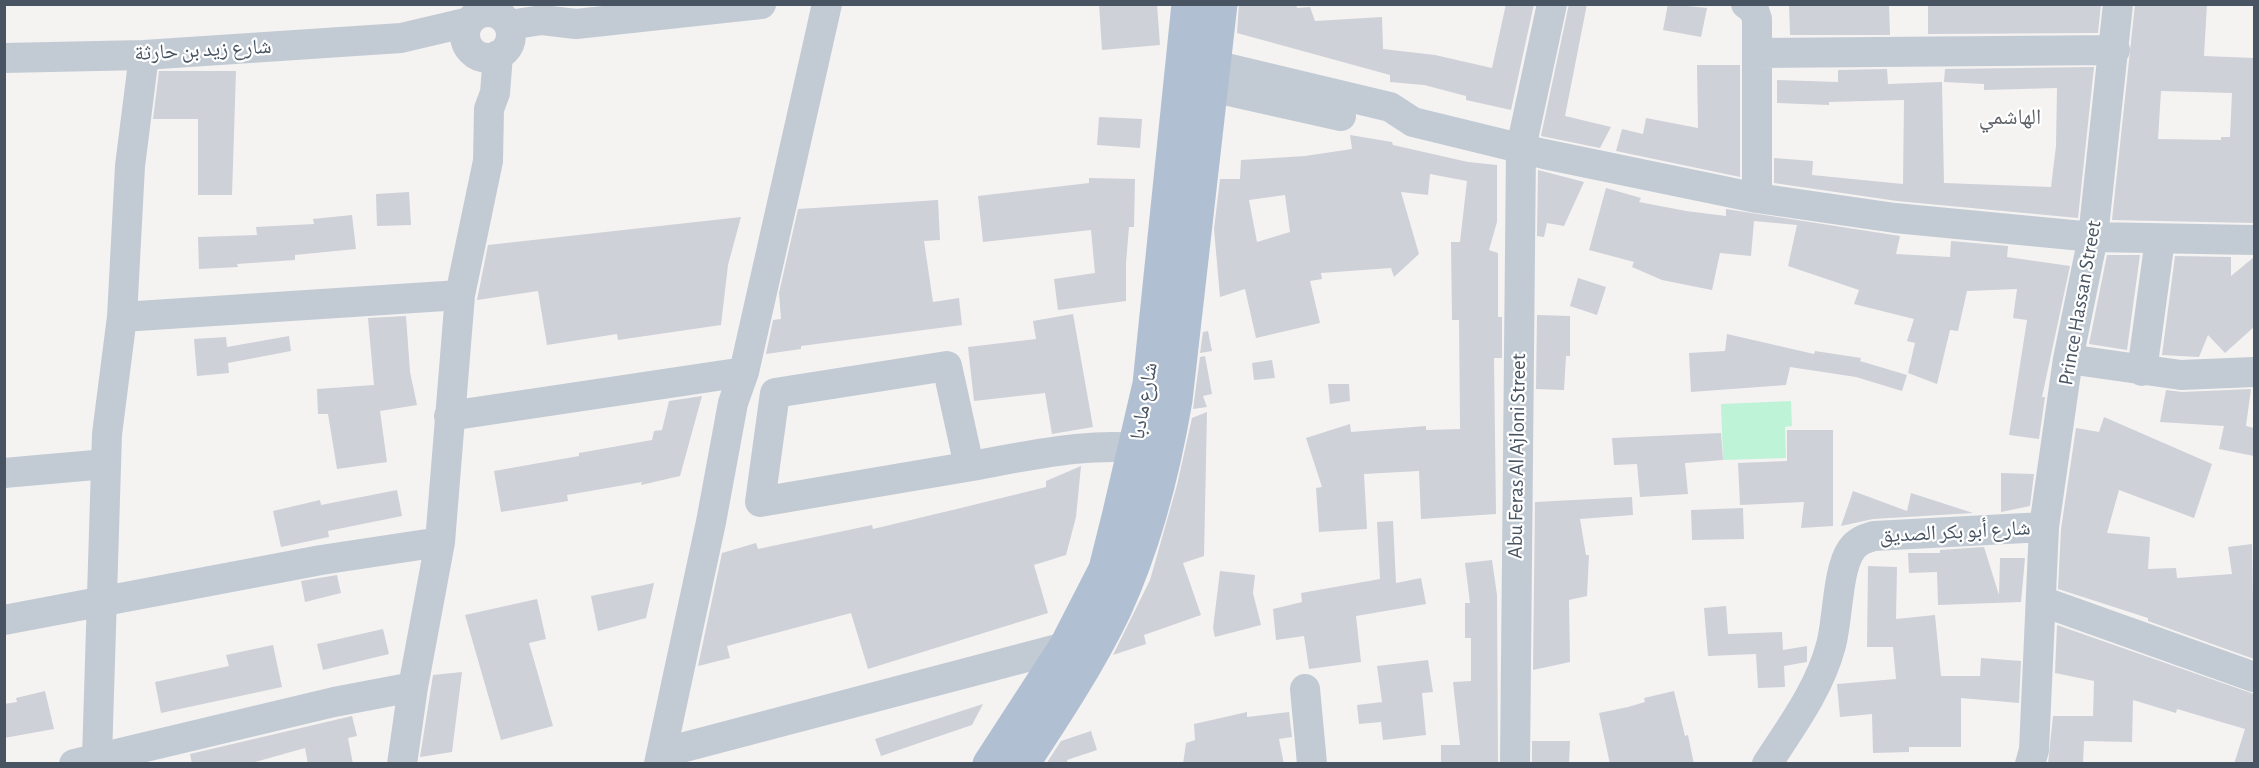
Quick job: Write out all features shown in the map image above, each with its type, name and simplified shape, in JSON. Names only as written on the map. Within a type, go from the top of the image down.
[{"type":"main road","name":"شارع مادبا","points":[[989,764],[1065,647],[1105,569],[1152,450],[1176,400],[1197,72],[1188,4]]},
{"type":"main road","name":"شارع مادبا","points":[[1197,72],[1221,4]]},
{"type":"main road","name":"شارع مادبا","points":[[1023,764],[1073,687],[1115,610],[1137,555],[1152,450]]},
{"type":"street","name":"شارع زيد بن حارثة","points":[[4,58],[144,55],[401,38],[496,36],[542,20],[576,24],[761,4]]},
{"type":"street","points":[[827,4],[744,372],[733,403],[711,522],[660,758],[1065,647]]},
{"type":"street","name":"Abu Feras Al Ajloni Street","points":[[1515,764],[1521,148],[1552,4]]},
{"type":"street","points":[[1746,4],[1754,10],[1757,19],[1757,198]]},
{"type":"street","name":"Prince Hassan Street","points":[[2030,764],[2034,750],[2044,527],[2068,359],[2093,237],[2115,50],[2118,4]]},
{"type":"street","name":"شارع زيد بن حارثة","points":[[401,38],[471,16]]},
{"type":"street","points":[[402,764],[413,687],[440,542],[460,295],[488,161],[489,109],[495,93],[496,36],[465,38],[471,16]]},
{"type":"street","points":[[1757,53],[2115,50]]},
{"type":"street","points":[[144,55],[130,166],[122,317],[107,434],[102,602],[86,761],[334,702],[413,687]]},
{"type":"street","points":[[1197,72],[1385,126],[1413,122],[1521,148],[1757,198],[1895,218],[2093,237],[2254,240]]},
{"type":"street","points":[[2142,371],[2160,240]]},
{"type":"street","points":[[122,317],[460,295]]},
{"type":"street","points":[[2068,359],[2142,371],[2204,375],[2254,372]]},
{"type":"street","points":[[969,466],[947,366],[775,393],[760,502],[1045,453],[1152,450]]},
{"type":"street","points":[[449,416],[744,372]]},
{"type":"street","points":[[733,403],[773,408]]},
{"type":"street","points":[[4,473],[106,464]]},
{"type":"street","name":"شارع أبو بكر الصديق","points":[[1767,764],[1820,678],[1831,645],[1850,550],[1860,540],[1874,536],[2044,527]]},
{"type":"street","points":[[4,620],[321,560],[440,542]]},
{"type":"street","points":[[2041,601],[2254,677]]},
{"type":"street","points":[[1305,689],[1312,764]]},
{"type":"green space","points":[[1791,401],[1792,426],[1785,427],[1786,458],[1723,460],[1721,404]]},
{"type":"building","points":[[1099,4],[1157,4],[1160,45],[1102,50]]},
{"type":"building","points":[[1239,4],[1296,4],[1297,8],[1310,7],[1315,21],[1382,17],[1383,49],[1435,55],[1492,68],[1506,4],[1534,4],[1511,110],[1466,100],[1466,96],[1424,85],[1390,82],[1390,75],[1237,33]]},
{"type":"building","points":[[1569,4],[1587,4],[1565,116],[1611,127],[1600,148],[1541,136]]},
{"type":"building","points":[[1668,4],[1707,8],[1701,37],[1663,30]]},
{"type":"building","points":[[1789,4],[1889,4],[1890,35],[1790,35]]},
{"type":"building","points":[[1928,4],[2101,4],[2098,33],[1928,34]]},
{"type":"building","points":[[2135,4],[2207,4],[2204,56],[2254,58],[2254,223],[2112,220]],"holes":[[[2161,91],[2232,93],[2230,137],[2221,137],[2221,140],[2158,139]]]},
{"type":"building","points":[[1697,65],[1740,65],[1740,177],[1616,151],[1622,129],[1643,134],[1646,118],[1698,128]]},
{"type":"building","points":[[2094,67],[2078,218],[1897,201],[1774,183],[1774,158],[1813,161],[1812,175],[1903,184],[1904,100],[1829,102],[1829,105],[1777,103],[1777,80],[1838,82],[1838,70],[1887,69],[1888,84],[1942,82],[1944,183],[2051,187],[2056,146],[2057,88],[1984,90],[1984,84],[1944,82],[1945,69]]},
{"type":"building","points":[[159,71],[236,71],[232,195],[198,195],[198,119],[153,119]]},
{"type":"building","points":[[1099,117],[1142,119],[1140,148],[1097,145]]},
{"type":"building","points":[[1350,135],[1392,142],[1393,145],[1468,162],[1497,165],[1497,222],[1489,250],[1498,253],[1498,317],[1502,317],[1502,358],[1494,358],[1496,514],[1421,519],[1419,471],[1364,474],[1367,529],[1319,532],[1316,488],[1322,487],[1306,438],[1350,424],[1351,432],[1426,426],[1426,430],[1460,429],[1459,320],[1452,320],[1451,242],[1460,242],[1467,181],[1430,174],[1428,195],[1401,192],[1419,254],[1394,277],[1391,268],[1321,273],[1322,279],[1310,281],[1320,323],[1256,338],[1245,289],[1220,297],[1214,229],[1220,179],[1240,179],[1241,160],[1305,156],[1352,149]],"holes":[[[1285,195],[1290,232],[1257,242],[1249,200]]]},
{"type":"building","points":[[1538,170],[1584,182],[1564,226],[1547,223],[1544,237],[1537,236]]},
{"type":"building","points":[[1089,178],[1135,179],[1134,227],[1129,227],[1126,263],[1126,301],[1058,310],[1054,279],[1095,273],[1091,230],[983,242],[978,196],[1089,183]]},
{"type":"building","points":[[1606,188],[1641,198],[1639,202],[1686,211],[1726,216],[1726,209],[1900,236],[1896,254],[1950,257],[1951,241],[2008,246],[2007,257],[2070,266],[2042,397],[2045,397],[2039,439],[2009,435],[2027,320],[2013,318],[2017,289],[1967,291],[1958,331],[1950,330],[1937,384],[1908,373],[1915,343],[1907,341],[1914,319],[1854,304],[1859,290],[1788,266],[1797,225],[1754,221],[1751,256],[1720,253],[1712,290],[1662,280],[1632,267],[1634,262],[1589,250]]},
{"type":"building","points":[[409,192],[411,225],[377,226],[376,194]]},
{"type":"building","points":[[938,200],[940,240],[924,241],[933,302],[959,298],[962,325],[801,346],[801,349],[766,354],[773,320],[781,319],[779,293],[798,209]]},
{"type":"building","points":[[352,215],[356,249],[295,255],[295,260],[199,269],[198,237],[257,235],[256,227],[314,224],[313,219]]},
{"type":"building","points":[[741,217],[728,265],[721,325],[618,340],[617,334],[547,345],[538,291],[477,300],[488,245]]},
{"type":"building","points":[[2107,255],[2140,255],[2127,350],[2089,344]]},
{"type":"building","points":[[2175,256],[2231,257],[2231,276],[2254,257],[2254,327],[2225,353],[2208,335],[2199,357],[2162,355]]},
{"type":"building","points":[[1578,278],[1606,287],[1597,315],[1570,306]]},
{"type":"building","points":[[1073,314],[1093,427],[1052,434],[1045,393],[974,401],[968,347],[1036,339],[1033,321]]},
{"type":"building","points":[[1537,315],[1570,316],[1570,356],[1566,356],[1564,390],[1536,389]]},
{"type":"building","points":[[406,316],[410,372],[417,405],[380,411],[387,462],[337,469],[328,414],[318,414],[317,389],[374,385],[368,318]]},
{"type":"building","points":[[1208,331],[1212,351],[1200,353],[1203,332]]},
{"type":"building","points":[[1727,334],[1814,354],[1815,351],[1861,358],[1860,361],[1907,375],[1902,391],[1856,377],[1790,367],[1786,385],[1691,392],[1689,353],[1725,351]]},
{"type":"building","points":[[289,336],[291,351],[228,363],[229,373],[197,376],[194,339],[226,337],[227,347]]},
{"type":"building","points":[[1205,356],[1212,394],[1203,396],[1207,407],[1193,409],[1200,357]]},
{"type":"building","points":[[1272,360],[1275,378],[1254,380],[1252,363]]},
{"type":"building","points":[[1328,384],[1349,384],[1350,401],[1330,404]]},
{"type":"building","points":[[2251,389],[2246,426],[2254,428],[2254,456],[2219,449],[2224,426],[2160,422],[2166,390],[2182,392]]},
{"type":"building","points":[[702,396],[680,476],[641,485],[642,482],[567,495],[568,501],[501,512],[494,471],[652,440],[654,431],[662,430],[669,401]]},
{"type":"building","points":[[1207,412],[1204,556],[1183,563],[1201,615],[1144,635],[1146,644],[1113,655],[1150,580],[1177,485],[1192,418]]},
{"type":"building","points":[[2104,417],[2212,464],[2194,518],[2119,490],[2107,533],[2150,537],[2148,569],[2176,568],[2177,578],[2232,574],[2228,547],[2252,544],[2254,659],[2148,621],[2148,618],[2058,589],[2061,529],[2076,428],[2099,432]]},
{"type":"building","points":[[1787,430],[1833,430],[1833,526],[1801,528],[1804,502],[1740,505],[1738,463],[1787,461]]},
{"type":"building","points":[[1721,433],[1723,460],[1685,463],[1688,494],[1640,497],[1637,464],[1614,465],[1612,438]]},
{"type":"building","points":[[1081,466],[1076,517],[1066,555],[1034,565],[1048,613],[868,669],[851,613],[727,646],[730,658],[698,666],[722,553],[756,543],[758,549],[872,525],[873,529],[965,507],[1046,487],[1046,481]]},
{"type":"building","points":[[2001,473],[2034,474],[2030,506],[2001,512]]},
{"type":"building","points":[[397,490],[402,516],[328,531],[329,537],[281,547],[273,511],[320,500],[321,505]]},
{"type":"building","points":[[1853,491],[1907,511],[1911,493],[1973,513],[1873,519],[1841,526]]},
{"type":"building","points":[[1632,497],[1633,515],[1580,519],[1586,555],[1589,555],[1587,596],[1569,600],[1570,662],[1533,670],[1535,502]]},
{"type":"building","points":[[1743,508],[1744,539],[1692,540],[1691,510]]},
{"type":"building","points":[[1393,521],[1396,583],[1421,578],[1426,604],[1356,616],[1361,662],[1309,669],[1304,636],[1276,640],[1273,609],[1302,602],[1301,593],[1380,579],[1377,522]]},
{"type":"building","points":[[1984,547],[1999,595],[2000,558],[2025,558],[2021,602],[1938,605],[1937,572],[1909,573],[1908,553],[1940,553],[1940,550]]},
{"type":"building","points":[[1492,560],[1497,595],[1498,764],[1441,764],[1441,745],[1460,745],[1453,682],[1471,681],[1471,638],[1465,638],[1465,603],[1470,603],[1465,563]]},
{"type":"building","points":[[1868,566],[1897,567],[1896,619],[1935,615],[1941,676],[1980,676],[1981,658],[2021,661],[2019,703],[1961,698],[1961,747],[1909,747],[1909,752],[1873,753],[1872,714],[1840,717],[1837,684],[1896,679],[1893,647],[1867,647]]},
{"type":"building","points":[[1220,571],[1255,575],[1253,593],[1261,625],[1215,637],[1213,628]]},
{"type":"building","points":[[337,575],[341,593],[305,602],[301,581]]},
{"type":"building","points":[[654,583],[646,618],[598,631],[591,596]]},
{"type":"building","points":[[537,599],[546,639],[529,643],[553,726],[501,740],[465,615]]},
{"type":"building","points":[[1726,606],[1728,634],[1782,632],[1783,650],[1807,646],[1807,662],[1784,666],[1785,687],[1758,688],[1756,654],[1708,656],[1704,608]]},
{"type":"building","points":[[2057,625],[2254,694],[2254,764],[2234,764],[2245,729],[2177,709],[2176,713],[2133,700],[2132,742],[2084,741],[2083,764],[2048,764],[2053,716],[2093,716],[2094,681],[2055,673]]},
{"type":"building","points":[[383,629],[389,654],[323,670],[317,644]]},
{"type":"building","points":[[273,645],[282,687],[161,713],[155,682],[229,666],[226,655]]},
{"type":"building","points":[[1428,660],[1433,692],[1422,693],[1426,735],[1383,740],[1381,722],[1359,724],[1357,705],[1382,702],[1377,666]]},
{"type":"building","points":[[462,672],[452,752],[420,757],[433,675]]},
{"type":"building","points":[[45,691],[54,729],[4,738],[4,704],[17,702],[16,698]]},
{"type":"building","points":[[1674,691],[1685,736],[1688,735],[1694,764],[1610,764],[1599,713],[1628,707],[1645,702],[1644,698]]},
{"type":"building","points":[[983,704],[972,725],[881,756],[875,739]]},
{"type":"building","points":[[1247,712],[1247,717],[1289,712],[1292,737],[1279,739],[1284,764],[1183,764],[1186,743],[1195,740],[1194,724]]},
{"type":"building","points":[[352,716],[357,736],[348,738],[353,764],[308,764],[305,748],[248,764],[192,764],[190,754]]},
{"type":"building","points":[[1091,731],[1097,750],[1067,760],[1068,764],[1046,764],[1061,741]]},
{"type":"building","points":[[1532,741],[1570,741],[1569,764],[1532,764]]},
{"type":"district","name":"الهاشمي","points":[[2010,117]]}]
